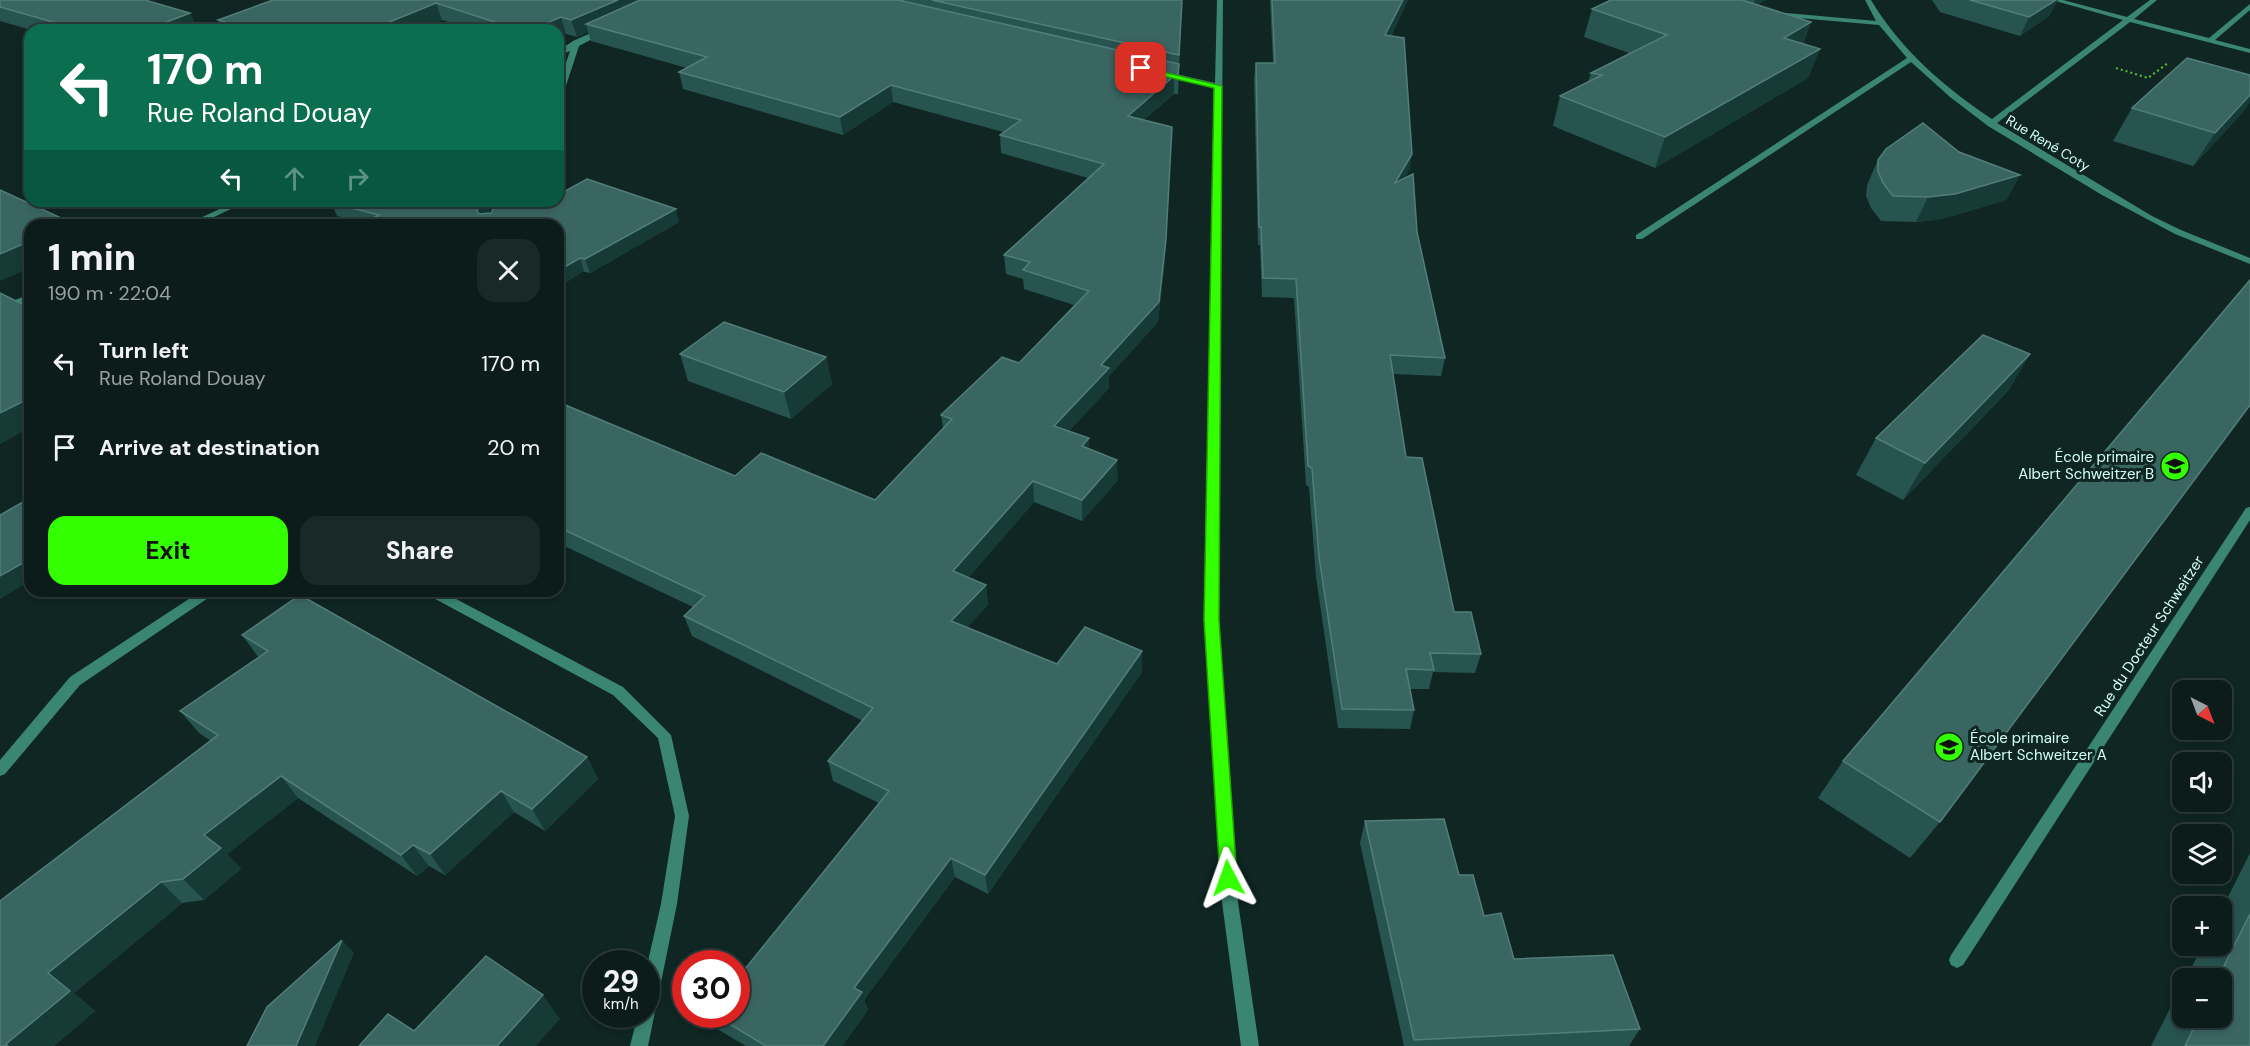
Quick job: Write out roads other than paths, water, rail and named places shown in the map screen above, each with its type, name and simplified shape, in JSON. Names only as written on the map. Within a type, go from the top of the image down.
[{"type":"street","points":[[1220,0],[1212,620],[1230,902],[1250,1046]]},
{"type":"street","name":"Rue René Coty","points":[[1868,0],[1879,23],[1910,59],[1991,124],[2097,188],[2166,226],[2250,261]]},
{"type":"street","points":[[2055,0],[2250,51]]},
{"type":"street","points":[[1991,124],[2154,0]]},
{"type":"street","points":[[2210,41],[2250,6]]},
{"type":"street","points":[[1771,13],[1879,23]]},
{"type":"street","points":[[564,50],[608,29]]},
{"type":"street","points":[[564,80],[576,43]]},
{"type":"street","points":[[1639,237],[1910,59]]},
{"type":"street","points":[[1152,71],[1218,86]]},
{"type":"street","points":[[204,219],[230,207]]},
{"type":"street","points":[[0,310],[24,300]]},
{"type":"street","name":"Rue du Docteur Schweitzer","points":[[1957,960],[2250,511]]},
{"type":"street","points":[[0,770],[75,681],[201,597]]},
{"type":"street","points":[[441,597],[618,691],[664,735],[682,816],[669,904],[659,950]]},
{"type":"street","points":[[639,1046],[643,1028]]},
{"type":"place","name":"École primaire Albert Schweitzer B","points":[[2175,466]]},
{"type":"place","name":"École primaire Albert Schweitzer A","points":[[1949,747]]}]
